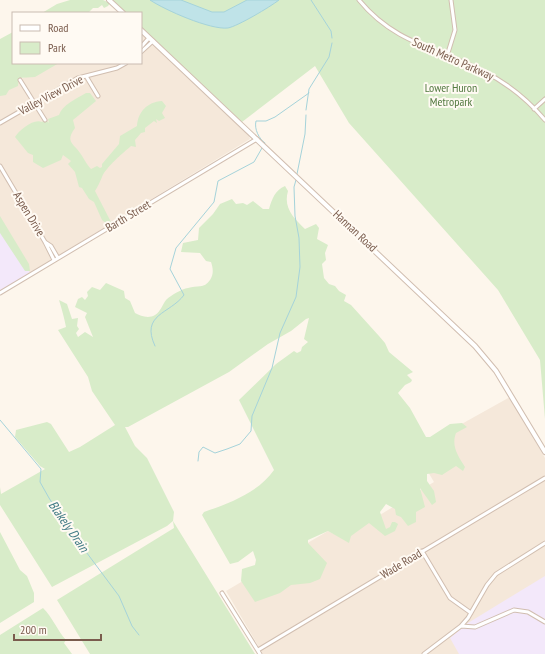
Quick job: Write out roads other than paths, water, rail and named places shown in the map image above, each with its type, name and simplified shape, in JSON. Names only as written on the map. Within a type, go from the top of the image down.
[{"type":"street","points":[[109,0],[122,12]]},
{"type":"street","name":"South Metro Parkway","points":[[359,0],[381,21],[400,35],[420,46],[473,66],[497,78],[514,90],[545,120]]},
{"type":"street","points":[[447,56],[455,30],[451,0]]},
{"type":"street","name":"Hannan Road","points":[[142,31],[480,351],[509,391],[545,452]]},
{"type":"street","points":[[142,46],[151,39]]},
{"type":"street","points":[[142,51],[151,39]]},
{"type":"street","name":"Valley View Drive","points":[[0,123],[78,78],[117,68],[124,64]]},
{"type":"street","points":[[86,76],[98,96]]},
{"type":"street","points":[[20,80],[45,120]]},
{"type":"street","points":[[534,109],[545,99]]},
{"type":"street","name":"Barth Street","points":[[0,293],[257,139]]},
{"type":"street","name":"Aspen Drive","points":[[0,166],[54,260]]},
{"type":"street","name":"Aspen Drive","points":[[45,242],[51,246],[58,258]]},
{"type":"street","name":"Wade Road","points":[[258,650],[545,478]]},
{"type":"street","points":[[424,654],[461,626],[471,613],[487,585],[496,574],[545,543]]},
{"type":"street","points":[[422,552],[450,598],[471,613]]},
{"type":"street","points":[[222,594],[260,654]]},
{"type":"street","points":[[461,626],[475,627],[514,610],[528,612],[545,622]]},
{"type":"water","points":[[150,0],[181,0],[212,12],[224,12],[247,0],[279,0],[233,27],[220,28],[199,23],[166,9]]},
{"type":"waterway","points":[[311,0],[331,31],[332,38]]},
{"type":"waterway","points":[[306,110],[309,89],[329,57],[332,43]]},
{"type":"waterway","points":[[265,143],[258,134],[256,121],[266,121],[275,117],[309,93]]},
{"type":"waterway","points":[[297,174],[305,134],[306,115]]},
{"type":"waterway","points":[[155,346],[151,335],[151,327],[154,321],[184,295],[170,269],[176,248],[214,202],[218,181],[254,162],[262,148]]},
{"type":"waterway","points":[[198,461],[199,452],[203,447],[215,453],[240,444],[251,431],[252,416],[272,368],[280,333],[296,297],[300,267],[299,238],[295,216],[294,187],[296,180]]},
{"type":"waterway","name":"Blakely Drain","points":[[0,420],[41,469],[40,482],[49,498],[69,529],[119,596],[132,626],[139,635]]},
{"type":"park label","name":"Lower Huron Metropark","points":[[451,95]]}]
